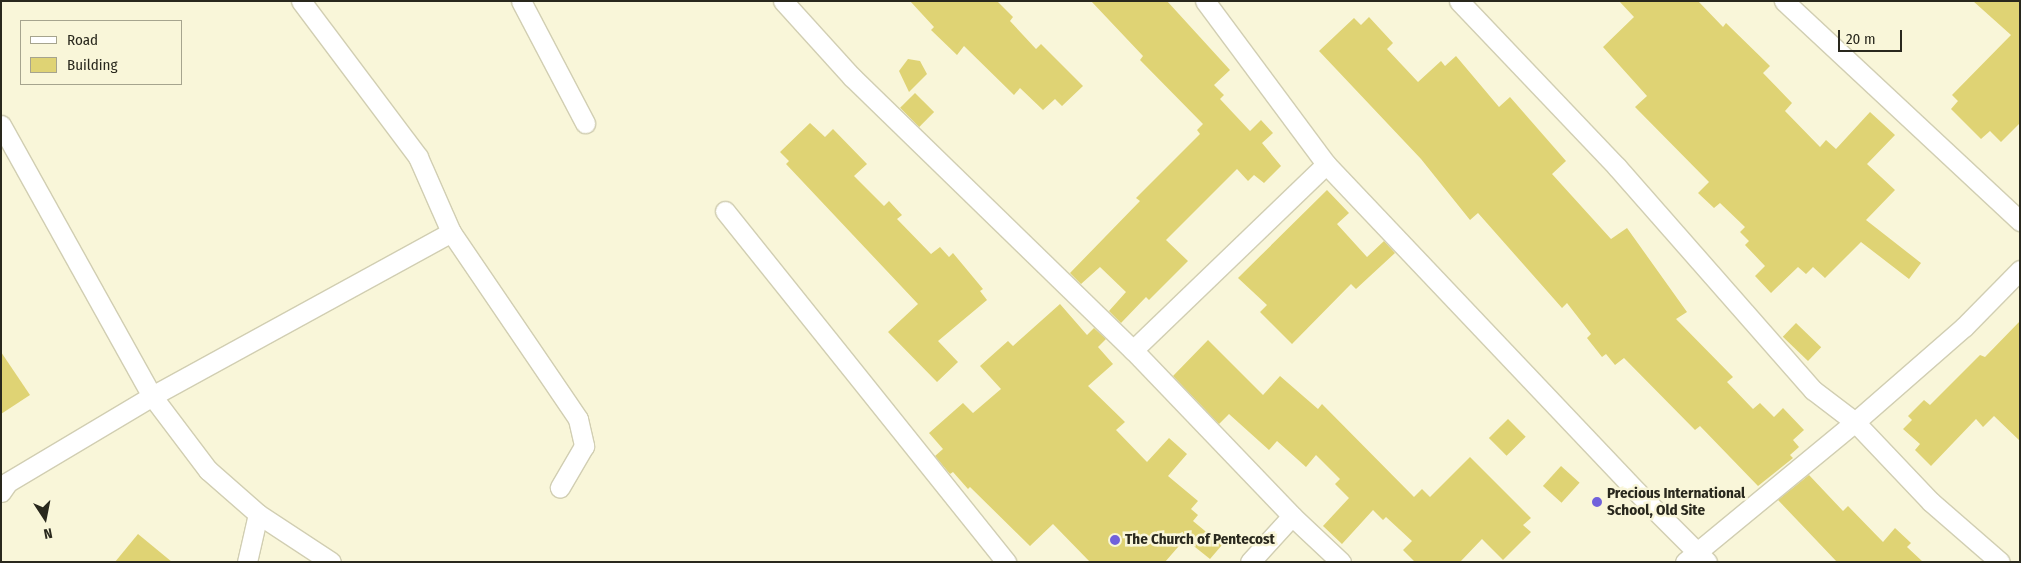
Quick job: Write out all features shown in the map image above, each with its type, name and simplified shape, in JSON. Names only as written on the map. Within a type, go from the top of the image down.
[{"type":"street","points":[[302,1],[418,157],[451,232],[578,419],[584,446],[560,487]]},
{"type":"street","points":[[521,1],[585,123]]},
{"type":"street","points":[[783,1],[852,77],[1134,350],[1292,516],[1341,562]]},
{"type":"street","points":[[1205,1],[1326,164],[1637,492],[1696,558],[1964,327],[2020,270]]},
{"type":"street","points":[[1459,1],[1617,167],[1813,390],[1855,422],[1931,502],[2000,562]]},
{"type":"street","points":[[1784,1],[2020,221]]},
{"type":"street","points":[[1,125],[152,396],[208,470],[258,514],[331,562]]},
{"type":"street","points":[[1134,350],[1326,164]]},
{"type":"street","points":[[725,211],[1006,562]]},
{"type":"street","points":[[4,482],[152,396],[451,232]]},
{"type":"street","points":[[247,562],[258,514]]},
{"type":"street","points":[[1250,562],[1292,516]]},
{"type":"building","points":[[910,1],[997,1],[1013,17],[1010,21],[1036,49],[1041,44],[1083,86],[1062,106],[1055,99],[1043,110],[1020,88],[1014,95],[964,46],[957,55],[931,30],[934,27]]},
{"type":"building","points":[[1091,1],[1167,1],[1230,70],[1214,85],[1224,95],[1220,99],[1250,131],[1261,120],[1273,133],[1262,143],[1281,166],[1264,183],[1254,175],[1248,181],[1237,169],[1166,240],[1188,261],[1149,300],[1146,297],[1121,323],[1109,311],[1126,292],[1100,267],[1081,284],[1070,273],[1140,201],[1136,198],[1200,134],[1197,130],[1203,124],[1140,60],[1143,56]]},
{"type":"building","points":[[1619,1],[1698,1],[1723,27],[1726,23],[1770,66],[1763,73],[1792,103],[1785,111],[1820,147],[1826,140],[1836,149],[1870,112],[1895,135],[1867,164],[1895,190],[1866,220],[1921,263],[1909,279],[1861,242],[1825,278],[1813,267],[1806,274],[1798,267],[1771,293],[1755,276],[1765,266],[1745,245],[1749,241],[1740,232],[1745,227],[1720,203],[1714,208],[1698,193],[1709,182],[1635,107],[1647,96],[1603,47],[1634,17]]},
{"type":"building","points":[[1973,1],[2020,1],[2020,123],[2001,142],[1990,131],[1981,139],[1951,109],[1958,101],[1952,95],[2011,35]]},
{"type":"building","points":[[1369,17],[1393,43],[1387,49],[1418,82],[1441,61],[1445,66],[1456,56],[1499,107],[1510,97],[1566,161],[1552,174],[1611,239],[1627,228],[1687,312],[1676,319],[1733,377],[1727,382],[1753,409],[1760,403],[1774,417],[1783,408],[1804,430],[1793,440],[1799,447],[1790,455],[1793,458],[1758,486],[1700,426],[1695,430],[1624,358],[1615,365],[1606,354],[1602,357],[1587,338],[1591,334],[1567,303],[1562,308],[1478,213],[1470,220],[1421,159],[1319,51],[1354,18],[1361,25]]},
{"type":"building","points":[[908,59],[920,61],[927,74],[909,92],[899,71]]},
{"type":"building","points":[[915,93],[934,112],[919,127],[900,108]]},
{"type":"building","points":[[810,123],[825,137],[833,129],[867,164],[854,176],[884,206],[889,201],[902,215],[897,219],[931,254],[940,247],[949,257],[953,253],[983,289],[980,291],[987,300],[938,341],[958,362],[937,382],[888,332],[918,304],[786,164],[789,161],[780,152]]},
{"type":"building","points":[[1327,190],[1349,213],[1337,224],[1367,257],[1384,241],[1395,253],[1356,289],[1351,284],[1292,344],[1260,312],[1267,305],[1238,278]]},
{"type":"building","points":[[1060,304],[1087,335],[1094,328],[1106,339],[1098,347],[1113,364],[1088,386],[1125,422],[1116,430],[1147,462],[1169,438],[1187,454],[1168,476],[1198,501],[1191,509],[1198,515],[1193,521],[1222,545],[1210,559],[1185,539],[1165,562],[1090,562],[1053,524],[1030,546],[970,487],[968,489],[953,472],[950,474],[935,456],[943,449],[929,433],[963,403],[973,413],[1001,389],[980,366],[1008,341],[1013,346]]},
{"type":"building","points":[[2020,321],[2020,441],[1994,416],[1983,427],[1976,419],[1931,466],[1915,450],[1920,444],[1903,429],[1912,420],[1908,416],[1924,400],[1930,405],[1980,355],[1985,357]]},
{"type":"building","points":[[1796,323],[1821,347],[1808,361],[1783,337]]},
{"type":"building","points":[[1208,340],[1263,395],[1280,376],[1318,409],[1322,404],[1414,497],[1422,489],[1430,497],[1470,457],[1531,518],[1523,525],[1531,532],[1503,560],[1482,539],[1460,562],[1415,562],[1403,550],[1412,541],[1386,517],[1383,520],[1373,510],[1342,544],[1323,526],[1349,498],[1335,484],[1340,479],[1316,455],[1306,467],[1277,441],[1269,450],[1229,414],[1219,424],[1173,376]]},
{"type":"building","points":[[1,352],[30,395],[1,414]]},
{"type":"building","points":[[1508,419],[1526,437],[1507,456],[1489,438]]},
{"type":"building","points":[[1561,466],[1580,483],[1562,503],[1543,486]]},
{"type":"building","points":[[1809,475],[1843,511],[1848,506],[1883,542],[1895,528],[1911,543],[1907,547],[1923,562],[1837,562],[1778,500]]},
{"type":"building","points":[[138,534],[172,562],[115,562]]},
{"type":"place","name":"Precious International School, Old Site","points":[[1597,502]]},
{"type":"place","name":"The Church of Pentecost","points":[[1115,540]]}]
